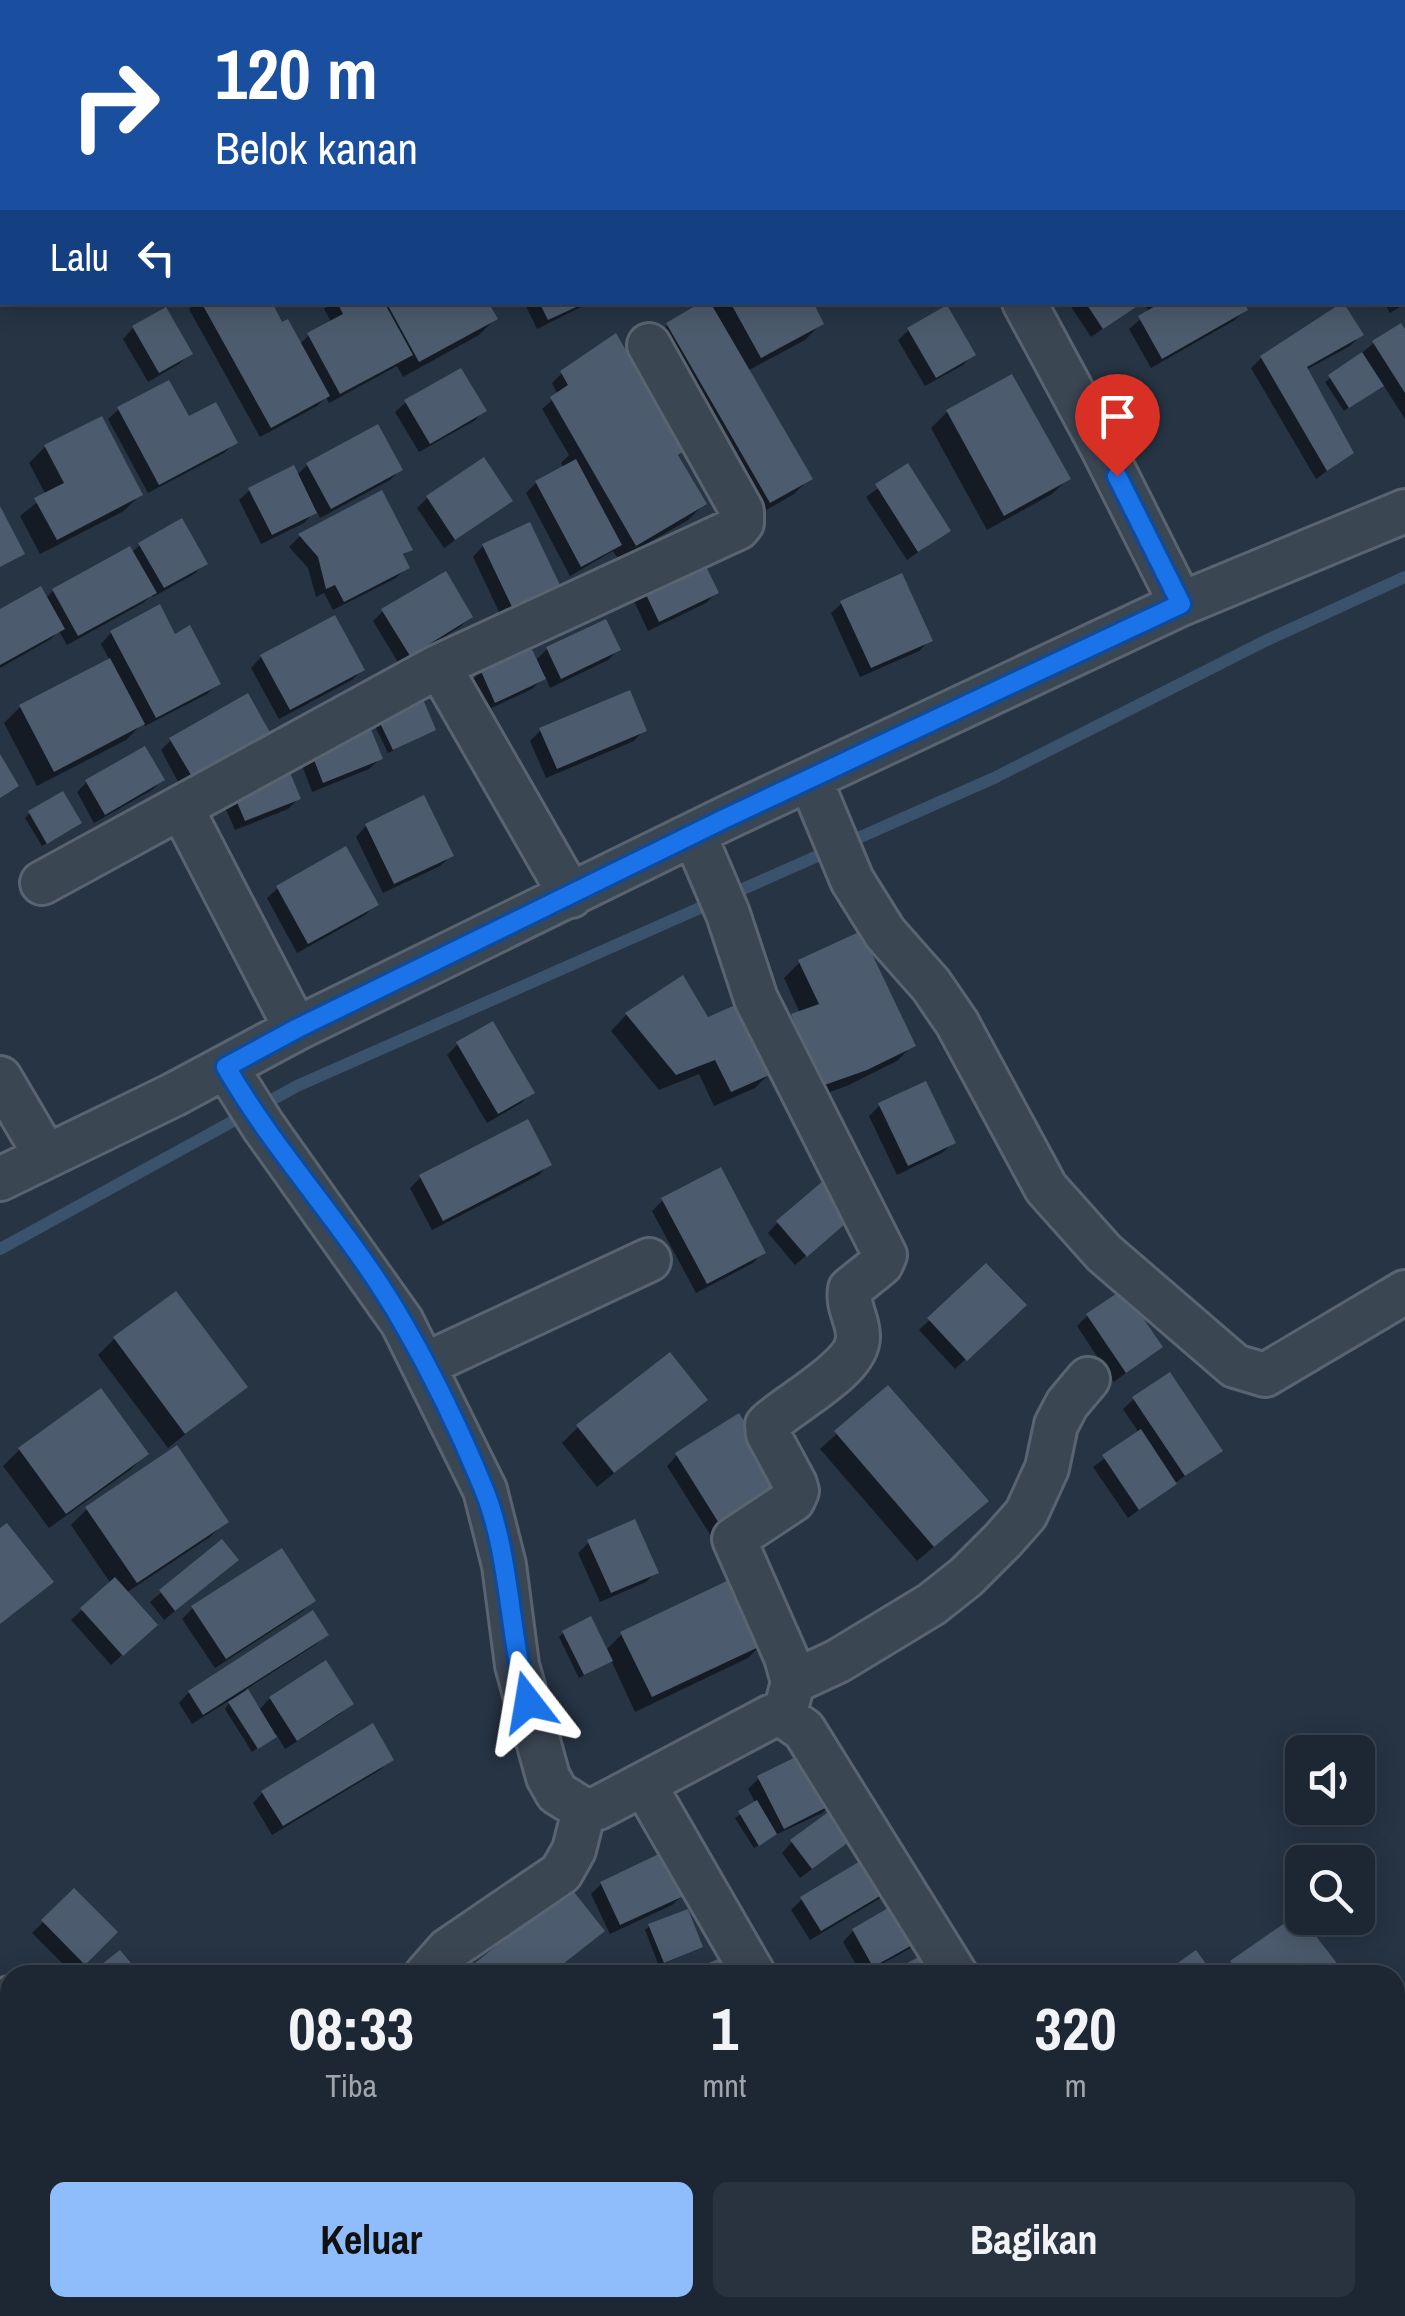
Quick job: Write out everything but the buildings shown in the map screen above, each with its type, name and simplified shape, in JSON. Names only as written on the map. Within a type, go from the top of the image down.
[{"type":"street","points":[[1026,305],[1181,604]]},
{"type":"street","points":[[42,883],[439,666],[733,532],[742,523],[742,511],[650,345]]},
{"type":"street","points":[[0,1180],[46,1156],[244,1096],[296,1029],[694,834],[1181,604],[1405,511]]},
{"type":"street","points":[[439,666],[571,896]]},
{"type":"street","points":[[810,779],[852,880],[885,934],[931,985],[957,1023],[1046,1188],[1104,1252],[1234,1366],[1265,1374],[1405,1292]]},
{"type":"street","points":[[182,809],[296,1029]]},
{"type":"street","points":[[694,834],[722,898],[756,999],[885,1254],[881,1264],[850,1289],[848,1303],[858,1334],[854,1352],[841,1369],[767,1425],[795,1484],[793,1500],[734,1539],[786,1657],[788,1699],[950,1965]]},
{"type":"street","points":[[0,1078],[46,1156]]},
{"type":"street","points":[[244,1096],[402,1322],[485,1490],[504,1565],[517,1664],[548,1776],[557,1793],[584,1810],[598,1808],[772,1716],[838,1661],[932,1604],[966,1577],[1026,1514],[1047,1468],[1056,1425],[1088,1379]]},
{"type":"street","points":[[424,1365],[649,1260]]},
{"type":"street","points":[[644,1784],[748,1965]]},
{"type":"street","points":[[435,1965],[448,1950],[561,1873],[574,1850],[584,1810]]},
{"type":"waterway","points":[[0,1249],[297,1086],[994,778],[1265,641],[1405,577]]},
{"type":"route","points":[[528,1702],[517,1664],[504,1565],[485,1490],[445,1405],[402,1322],[263,1126],[226,1067],[726,818],[1181,604],[1117,476]]}]
